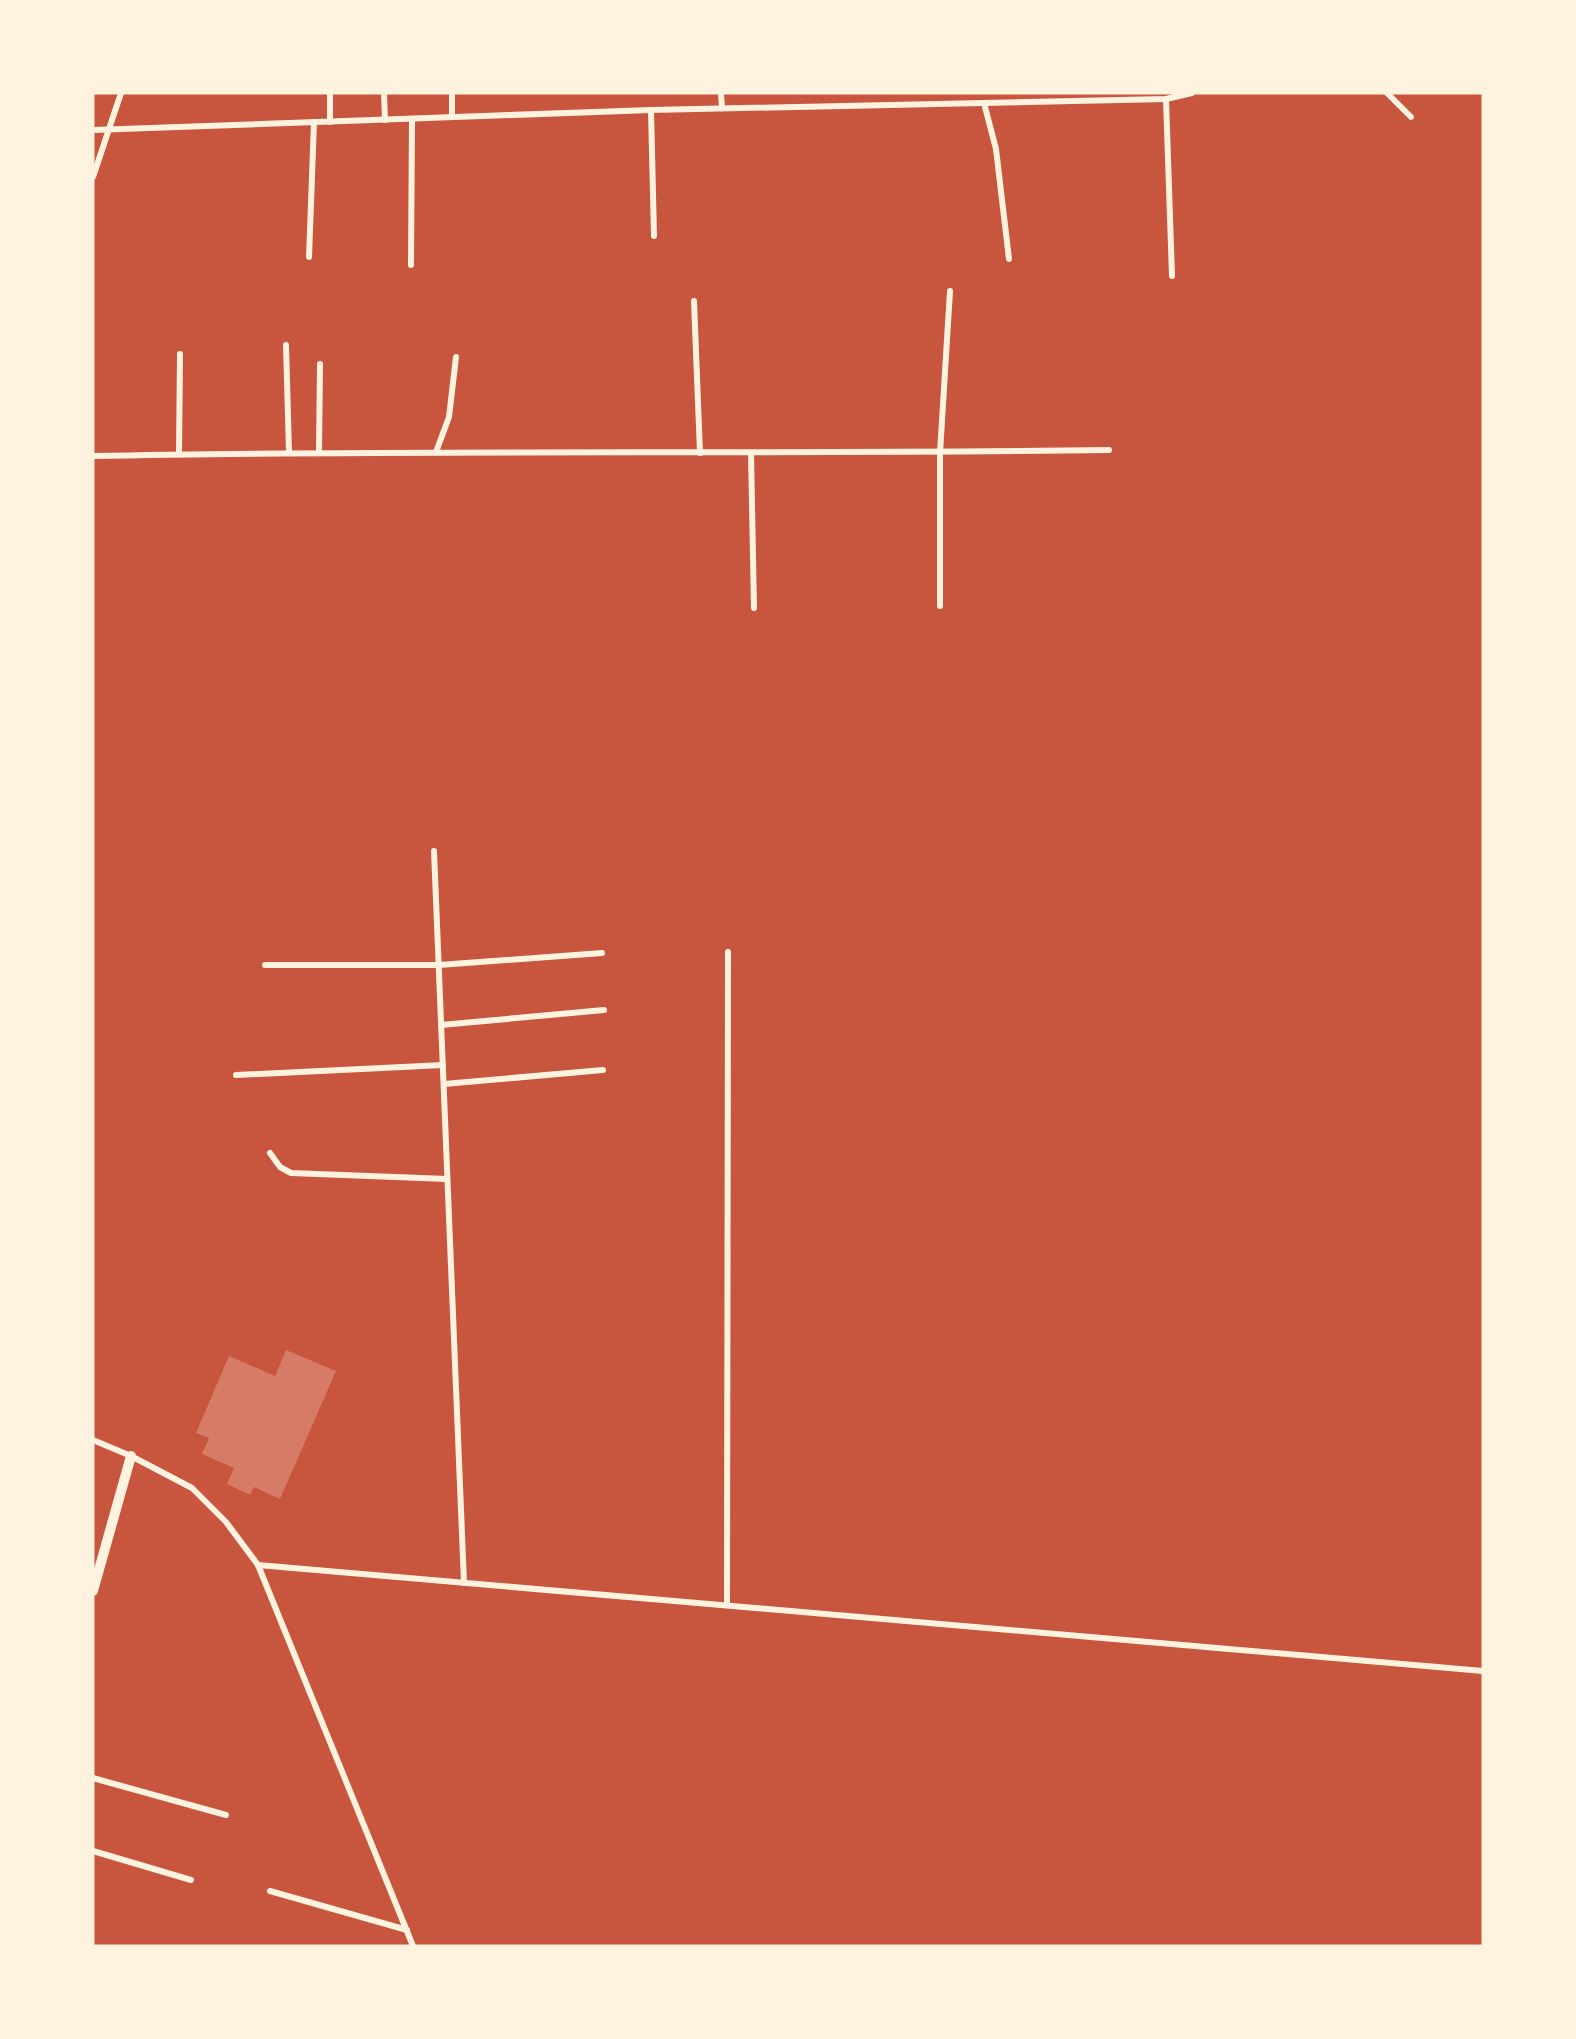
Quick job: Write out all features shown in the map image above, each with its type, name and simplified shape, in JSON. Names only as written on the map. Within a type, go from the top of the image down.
[{"type":"street","points":[[93,177],[121,93]]},
{"type":"street","points":[[330,93],[330,122]]},
{"type":"street","points":[[384,93],[385,120]]},
{"type":"street","points":[[452,93],[452,117]]},
{"type":"street","points":[[721,93],[722,108]]},
{"type":"street","points":[[1059,93],[1059,101]]},
{"type":"street","points":[[93,130],[651,110],[1166,99],[1192,93]]},
{"type":"street","points":[[1387,93],[1411,117]]},
{"type":"street","points":[[1166,99],[1172,276]]},
{"type":"street","points":[[984,103],[996,149],[1009,259]]},
{"type":"street","points":[[651,110],[654,236]]},
{"type":"street","points":[[411,265],[412,119]]},
{"type":"street","points":[[309,257],[314,122]]},
{"type":"street","points":[[940,606],[940,453],[950,291]]},
{"type":"street","points":[[694,301],[699,453]]},
{"type":"street","points":[[286,345],[289,452]]},
{"type":"street","points":[[179,454],[180,354]]},
{"type":"street","points":[[436,452],[449,417],[456,357]]},
{"type":"street","points":[[319,452],[320,364]]},
{"type":"street","points":[[93,456],[289,452],[940,453],[1108,450]]},
{"type":"street","points":[[751,453],[754,608]]},
{"type":"street","points":[[434,851],[464,1583]]},
{"type":"street","points":[[727,1605],[728,952]]},
{"type":"street","points":[[265,965],[439,965],[602,953]]},
{"type":"street","points":[[441,1025],[604,1010]]},
{"type":"street","points":[[236,1075],[443,1065]]},
{"type":"street","points":[[444,1084],[603,1070]]},
{"type":"street","points":[[270,1153],[280,1167],[291,1173],[447,1179]]},
{"type":"street","points":[[93,1440],[131,1456],[192,1488],[226,1522],[258,1564],[413,1946]]},
{"type":"street","points":[[93,1591],[131,1456]]},
{"type":"street","points":[[258,1564],[1483,1671]]},
{"type":"street","points":[[93,1778],[226,1815]]},
{"type":"street","points":[[93,1851],[191,1881]]},
{"type":"street","points":[[270,1891],[407,1930]]},
{"type":"building","points":[[286,1350],[336,1371],[280,1499],[254,1487],[250,1495],[227,1484],[234,1468],[202,1454],[209,1438],[196,1433],[229,1356],[275,1376]]}]
